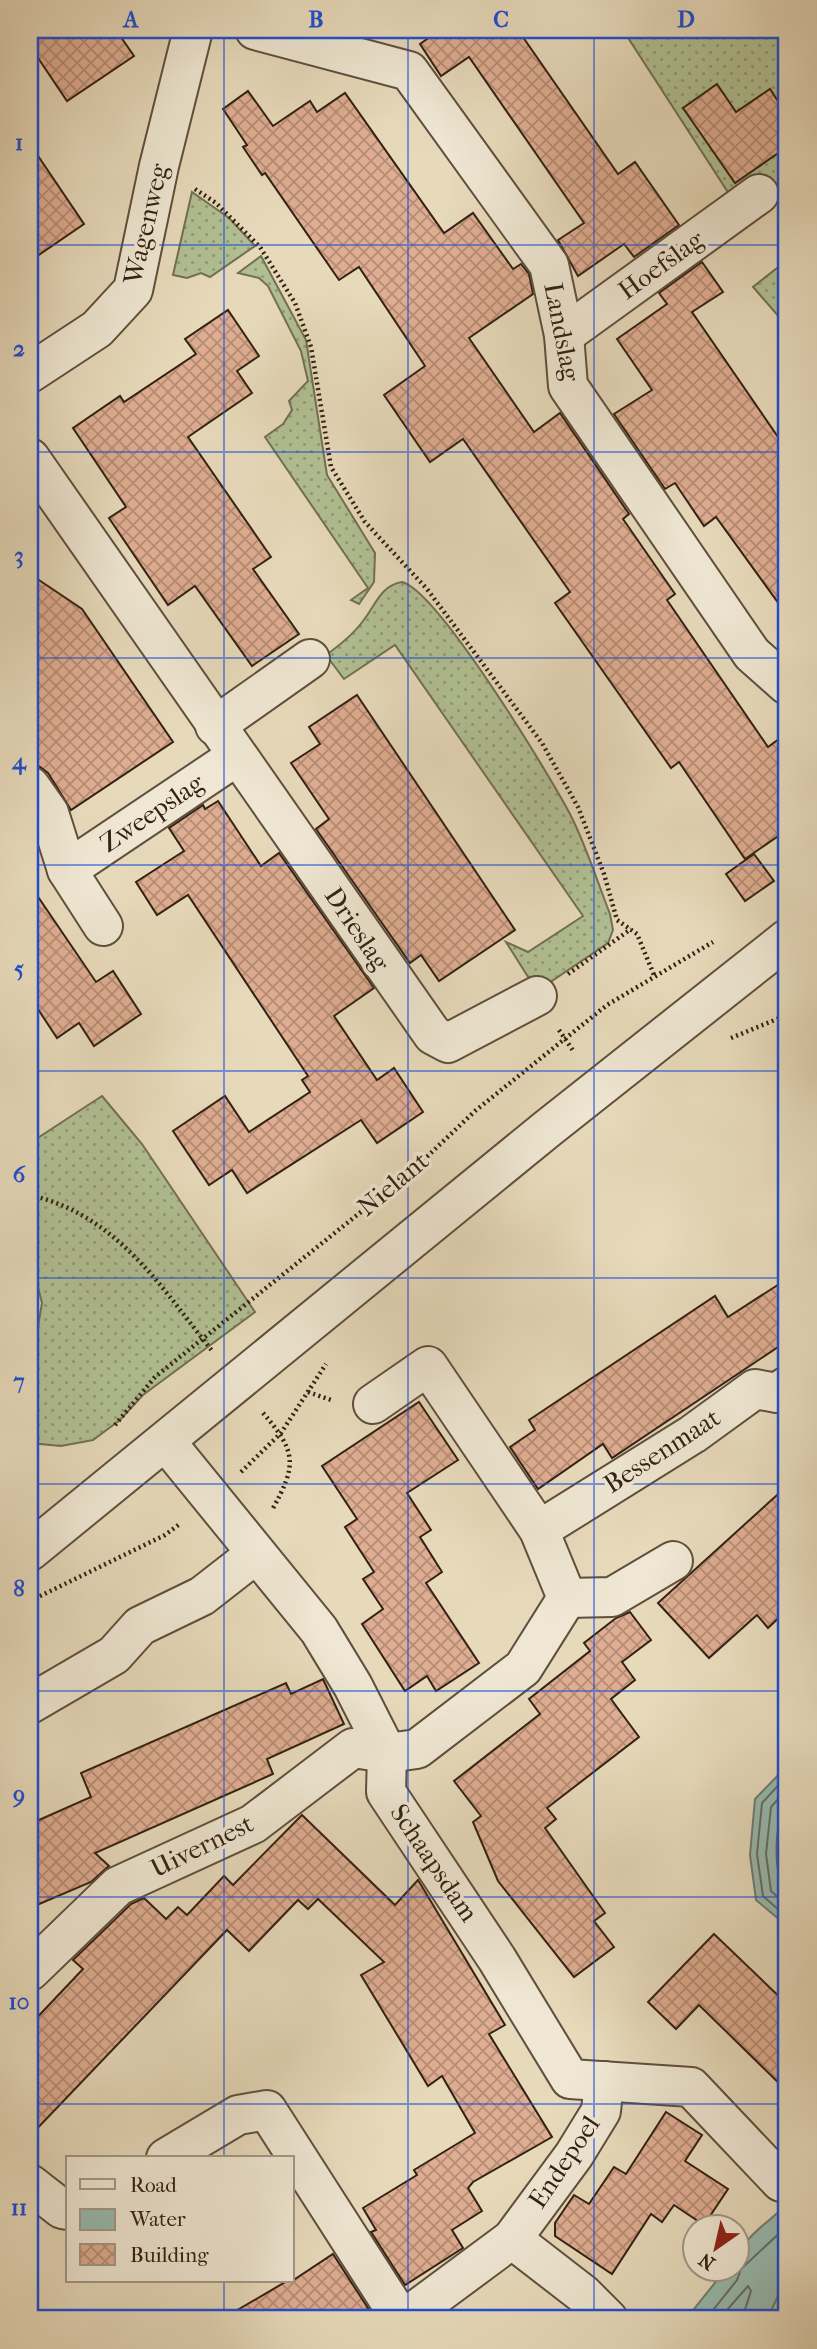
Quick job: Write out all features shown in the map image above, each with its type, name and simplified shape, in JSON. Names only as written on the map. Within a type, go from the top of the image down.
[{"type":"street","name":"Wagenweg","points":[[30,373],[97,329],[133,290],[159,166],[193,30]]},
{"type":"street","name":"Landslag","points":[[255,30],[409,71],[549,265],[564,335],[568,386],[752,654],[787,685]]},
{"type":"street","name":"Hoefslag","points":[[564,335],[759,194]]},
{"type":"street","name":"Drieslag","points":[[30,458],[433,1035],[448,1043],[537,996]]},
{"type":"street","points":[[215,726],[310,659]]},
{"type":"street","name":"Zweepslag","points":[[67,870],[237,756]]},
{"type":"street","name":"Zweepslag","points":[[30,786],[49,813],[67,870],[103,926]]},
{"type":"street","name":"Nielant","points":[[30,1551],[547,1129],[787,939]]},
{"type":"street","points":[[373,1404],[428,1366],[539,1530],[567,1598]]},
{"type":"street","name":"Bessenmaat","points":[[539,1530],[693,1434],[755,1389],[777,1393],[787,1386]]},
{"type":"street","name":"Schaapsdam","points":[[166,1442],[319,1630],[353,1686],[387,1753],[386,1792],[497,1959],[570,2078],[691,2087],[781,2182]]},
{"type":"street","points":[[30,1704],[114,1656],[140,1626],[202,1596],[256,1554]]},
{"type":"street","points":[[567,1598],[612,1597],[673,1561]]},
{"type":"street","points":[[387,1753],[417,1749],[523,1668],[567,1598]]},
{"type":"street","name":"Uivernest","points":[[30,1971],[118,1886],[253,1824],[353,1748],[387,1753]]},
{"type":"street","name":"Endepoel","points":[[402,2319],[512,2239],[574,2155],[601,2111],[604,2081]]},
{"type":"street","points":[[169,2156],[238,2115],[267,2110],[402,2319]]},
{"type":"street","points":[[30,2184],[62,2210],[66,2210]]},
{"type":"street","points":[[512,2239],[583,2294],[608,2319]]},
{"type":"path","points":[[159,166],[216,202],[260,247],[278,275],[295,303],[312,347],[331,467],[365,522],[427,589],[542,743],[578,807],[604,874],[617,920],[637,934],[654,975]]},
{"type":"path","name":"Nielant","points":[[112,1429],[155,1377],[412,1171],[475,1111],[607,1005],[715,941]]},
{"type":"path","points":[[725,1041],[787,1015]]},
{"type":"path","points":[[30,1195],[71,1207],[105,1230],[139,1259],[281,1433],[291,1453],[288,1483],[270,1515],[256,1554]]},
{"type":"path","points":[[30,1601],[165,1535],[214,1498],[281,1433],[333,1353]]},
{"type":"green space","points":[[623,30],[787,30],[787,213],[761,179],[733,200]]},
{"type":"green space","points":[[192,192],[229,218],[255,246],[210,277],[201,273],[187,278],[173,275]]},
{"type":"green space","points":[[261,256],[306,340],[327,475],[375,553],[374,582],[359,604],[351,600],[368,588],[265,437],[283,424],[292,410],[289,401],[308,381],[301,351],[268,286],[259,278],[238,273]]},
{"type":"green space","points":[[787,260],[787,326],[753,287]]},
{"type":"green space","points":[[402,582],[419,593],[440,616],[517,725],[570,814],[610,914],[613,930],[608,943],[537,991],[506,942],[528,952],[583,916],[395,645],[344,679],[326,655],[355,631],[389,587]]},
{"type":"green space","points":[[102,1096],[142,1144],[255,1312],[143,1395],[120,1420],[93,1440],[61,1446],[30,1443],[30,1373],[42,1303],[30,1255],[30,1143]]},
{"type":"green space","points":[[787,2277],[787,2319],[767,2319]]},
{"type":"water","points":[[787,1766],[787,1926],[756,1900],[750,1855],[755,1799]]},
{"type":"water","points":[[787,2204],[787,2277],[767,2319],[686,2319],[716,2282],[750,2282],[750,2237]]},
{"type":"building","points":[[30,30],[116,30],[134,56],[67,101],[30,46]]},
{"type":"building","points":[[440,30],[518,30],[618,174],[635,162],[679,225],[634,257],[624,244],[578,276],[558,240],[584,223],[469,57],[441,76],[420,44]]},
{"type":"building","points":[[717,84],[736,112],[770,89],[787,115],[787,147],[735,183],[683,108]]},
{"type":"building","points":[[248,91],[273,126],[310,101],[317,112],[345,93],[444,233],[473,213],[513,269],[521,264],[529,274],[533,294],[469,338],[534,432],[560,413],[629,514],[623,519],[675,594],[667,600],[768,747],[787,733],[787,830],[745,859],[679,762],[671,768],[555,603],[570,592],[463,439],[430,462],[384,395],[425,366],[359,267],[339,280],[265,173],[262,175],[243,147],[247,145],[223,109]]},
{"type":"building","points":[[30,144],[84,224],[30,261]]},
{"type":"building","points":[[702,262],[723,292],[692,312],[787,450],[787,615],[716,517],[704,526],[675,483],[665,489],[614,414],[652,390],[617,339],[667,304],[659,293]]},
{"type":"building","points":[[228,310],[259,356],[237,371],[252,393],[188,437],[271,557],[253,569],[299,634],[252,666],[195,586],[168,605],[109,518],[126,507],[73,428],[120,396],[124,402],[196,354],[185,339]]},
{"type":"building","points":[[30,574],[82,609],[173,742],[71,810],[48,773],[30,764]]},
{"type":"building","points":[[357,695],[515,930],[439,981],[421,955],[410,963],[316,829],[329,819],[291,763],[320,744],[309,727]]},
{"type":"building","points":[[218,801],[261,866],[279,853],[374,988],[334,1016],[377,1080],[394,1068],[423,1112],[377,1143],[361,1120],[247,1193],[232,1170],[209,1185],[173,1131],[225,1096],[249,1132],[310,1092],[302,1080],[308,1076],[188,895],[157,915],[136,882],[184,851],[169,828],[203,805],[205,809]]},
{"type":"building","points":[[754,854],[774,881],[745,901],[726,874]]},
{"type":"building","points":[[30,885],[96,982],[113,971],[141,1014],[94,1046],[79,1023],[57,1038],[30,997]]},
{"type":"building","points":[[787,1279],[787,1341],[612,1458],[603,1444],[538,1489],[510,1447],[535,1430],[529,1420],[715,1296],[728,1317]]},
{"type":"building","points":[[419,1402],[458,1460],[407,1493],[431,1530],[420,1537],[442,1572],[426,1583],[479,1663],[436,1691],[427,1676],[405,1691],[362,1624],[383,1609],[363,1579],[374,1572],[345,1527],[357,1519],[322,1466]]},
{"type":"building","points":[[787,1486],[787,1610],[768,1628],[757,1615],[709,1658],[658,1603]]},
{"type":"building","points":[[630,1612],[651,1640],[622,1662],[635,1680],[611,1699],[639,1737],[547,1808],[556,1819],[545,1828],[605,1913],[594,1921],[614,1947],[574,1977],[498,1881],[473,1822],[481,1816],[454,1781],[540,1714],[529,1699],[590,1651],[584,1643],[616,1618]]},
{"type":"building","points":[[323,1679],[344,1724],[267,1759],[273,1774],[95,1853],[109,1866],[91,1882],[30,1908],[30,1824],[91,1797],[81,1773],[286,1683],[291,1694]]},
{"type":"building","points":[[302,1815],[395,1905],[418,1880],[505,2025],[489,2034],[552,2137],[473,2182],[468,2188],[482,2211],[452,2230],[463,2248],[405,2285],[371,2232],[376,2230],[363,2208],[417,2175],[414,2170],[475,2133],[442,2076],[428,2086],[361,1975],[384,1962],[318,1899],[308,1909],[298,1900],[249,1951],[227,1930],[30,2136],[30,2025],[83,1969],[73,1960],[131,1904],[144,1898],[166,1919],[178,1907],[187,1915],[224,1876],[233,1885]]},
{"type":"building","points":[[714,1934],[787,2004],[787,2091],[699,2005],[676,2029],[648,2002]]},
{"type":"building","points":[[666,2112],[702,2135],[685,2161],[728,2189],[713,2212],[684,2212],[674,2205],[662,2222],[651,2214],[612,2274],[555,2236],[555,2223],[574,2195],[589,2204],[614,2167],[626,2174]]},
{"type":"building","points":[[333,2254],[375,2319],[222,2319],[285,2282],[294,2282]]}]
